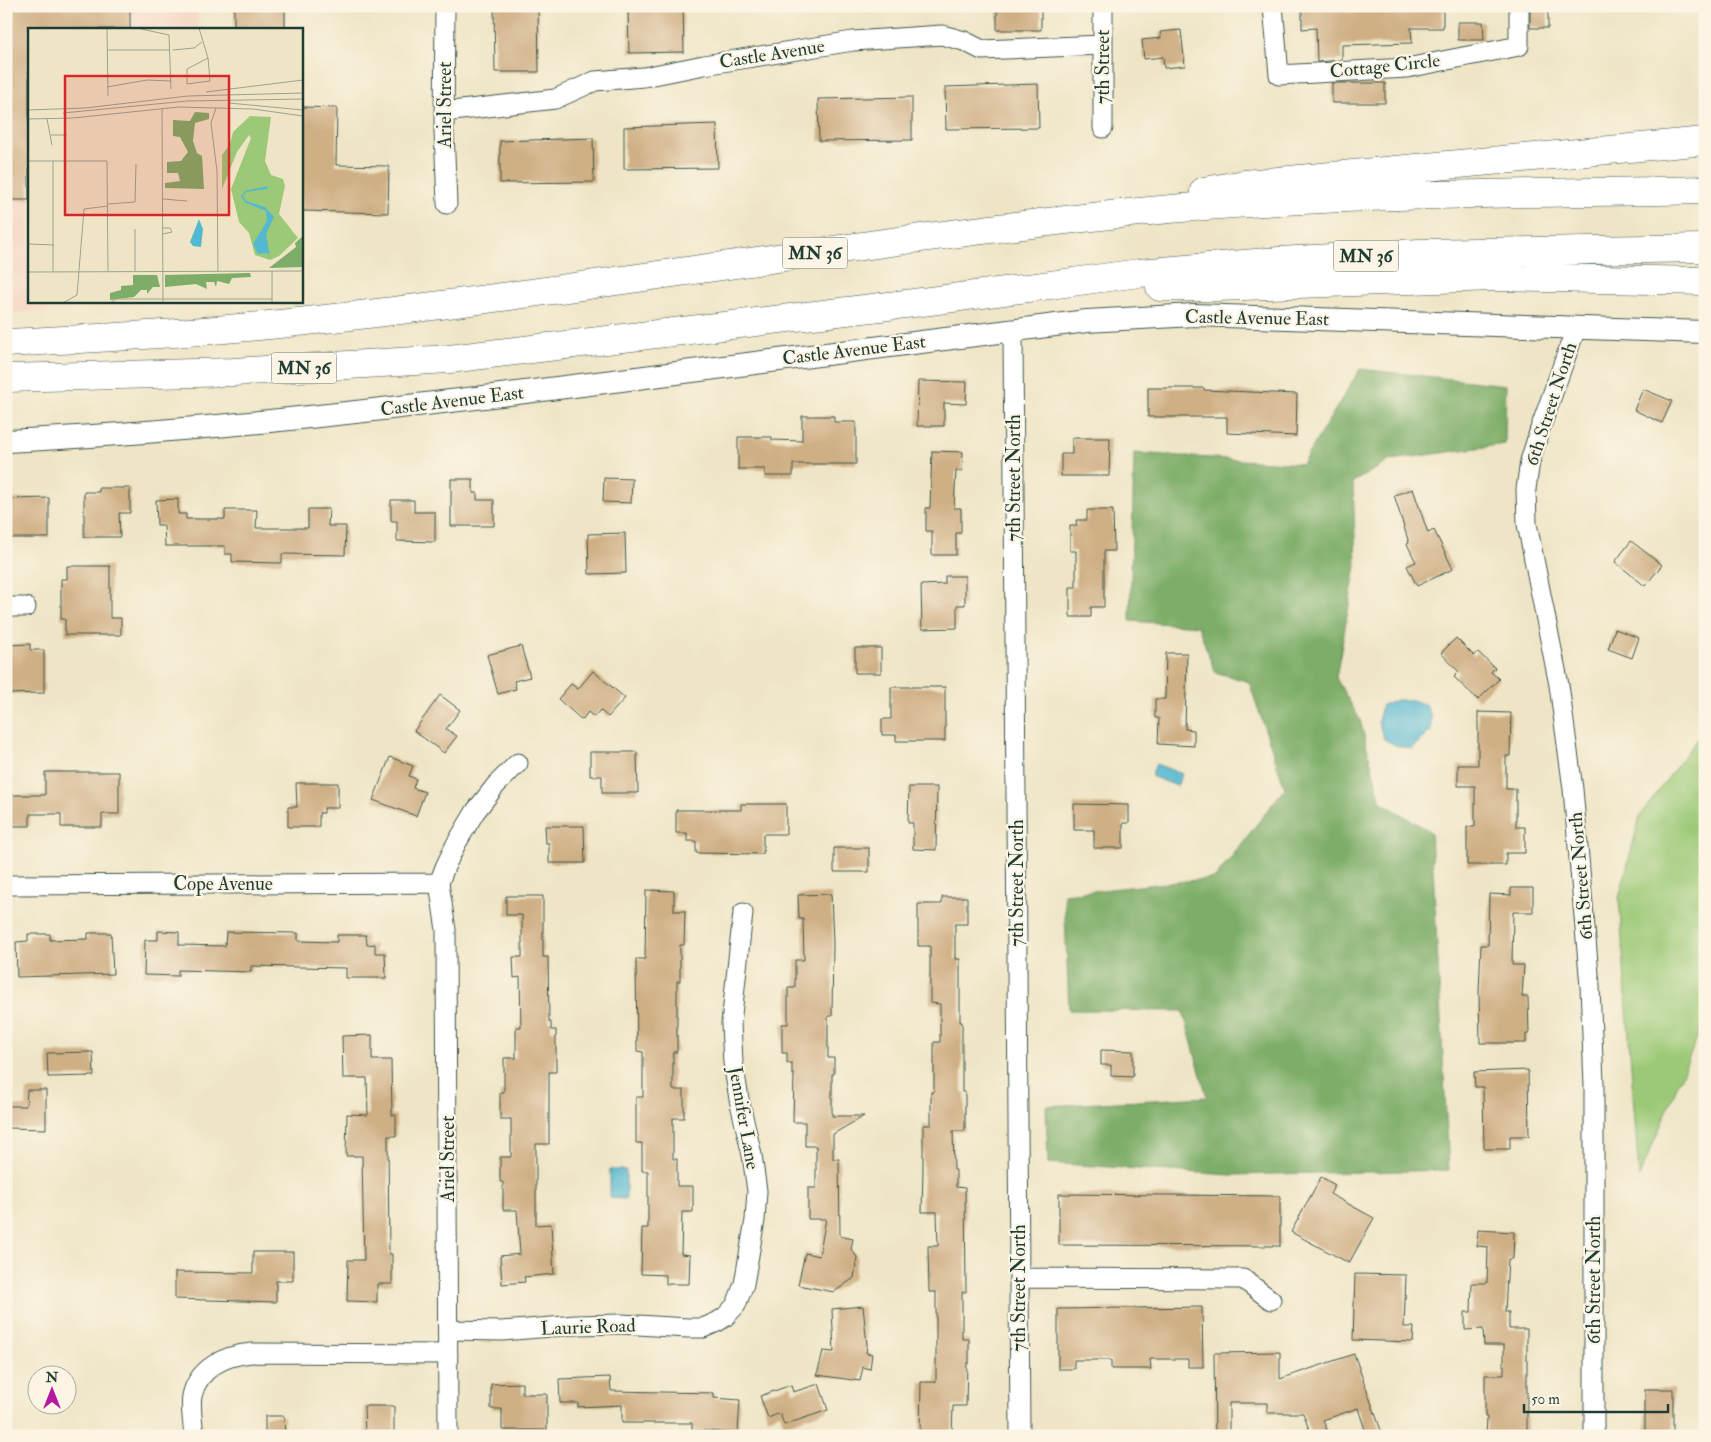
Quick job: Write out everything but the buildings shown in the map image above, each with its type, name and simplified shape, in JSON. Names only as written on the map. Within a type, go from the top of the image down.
[{"type":"highway","points":[[1031,224],[1245,184],[1705,141]]},
{"type":"highway","name":"MN 36","points":[[6,343],[131,336],[301,322],[448,304],[1031,224],[1143,212],[1295,200],[1705,190]]},
{"type":"highway","name":"MN 36","points":[[6,378],[233,372],[449,359],[930,301],[1139,273],[1279,261],[1419,253],[1705,248]]},
{"type":"highway","points":[[1029,287],[1218,287],[1494,277],[1705,281]]},
{"type":"street","name":"Ariel Street","points":[[445,6],[444,112],[447,204]]},
{"type":"street","name":"7th Street","points":[[1103,6],[1103,128]]},
{"type":"street","name":"Cottage Circle","points":[[1274,6],[1279,75],[1407,68],[1519,46],[1519,6]]},
{"type":"street","name":"Castle Avenue","points":[[444,112],[555,99],[595,81],[644,77],[704,65],[853,41],[942,34],[964,41],[982,50],[1103,45]]},
{"type":"street","name":"Castle Avenue East","points":[[6,441],[237,425],[394,409],[1087,320],[1194,315],[1705,332]]},
{"type":"street","name":"6th Street North","points":[[1576,328],[1537,437],[1530,462],[1526,489],[1527,524],[1559,685],[1573,789],[1590,986],[1594,1084],[1594,1436]]},
{"type":"street","name":"7th Street North","points":[[1013,330],[1020,1436]]},
{"type":"street","points":[[6,607],[26,607]]},
{"type":"street","points":[[439,883],[456,844],[475,812],[496,785],[518,763]]},
{"type":"street","name":"Ariel Street","points":[[439,883],[446,930],[448,1436]]},
{"type":"street","name":"Cope Avenue","points":[[6,885],[439,883]]},
{"type":"street","name":"Jennifer Lane","points":[[725,1317],[736,1305],[743,1291],[755,1220],[757,1191],[752,1155],[733,1062],[731,1024],[743,913]]},
{"type":"street","points":[[1019,1278],[1243,1279],[1271,1300]]},
{"type":"street","name":"Laurie Road","points":[[449,1330],[502,1331],[576,1325],[621,1324],[703,1328],[725,1317]]},
{"type":"street","points":[[194,1436],[192,1398],[196,1384],[208,1369],[226,1358],[252,1353],[448,1354]]},
{"type":"shaded area","points":[[6,6],[198,6],[198,28],[28,28],[28,302],[161,302],[6,313]]},
{"type":"green space","points":[[1360,369],[1506,385],[1505,444],[1391,460],[1353,482],[1356,566],[1336,678],[1360,720],[1381,802],[1431,832],[1449,1170],[1231,1175],[1048,1163],[1046,1106],[1207,1097],[1183,1011],[1069,1010],[1064,894],[1215,878],[1285,788],[1249,682],[1215,672],[1198,626],[1130,621],[1134,453],[1302,464]]},
{"type":"green space","points":[[1705,728],[1705,1019],[1639,1178],[1619,898],[1640,816]]},
{"type":"water","points":[[1397,700],[1413,700],[1426,705],[1431,716],[1431,731],[1411,749],[1395,745],[1384,739],[1378,722],[1382,705]]},
{"type":"water","points":[[1156,764],[1182,774],[1177,786],[1151,776]]},
{"type":"water","points":[[610,1170],[626,1170],[626,1199],[610,1198]]}]
